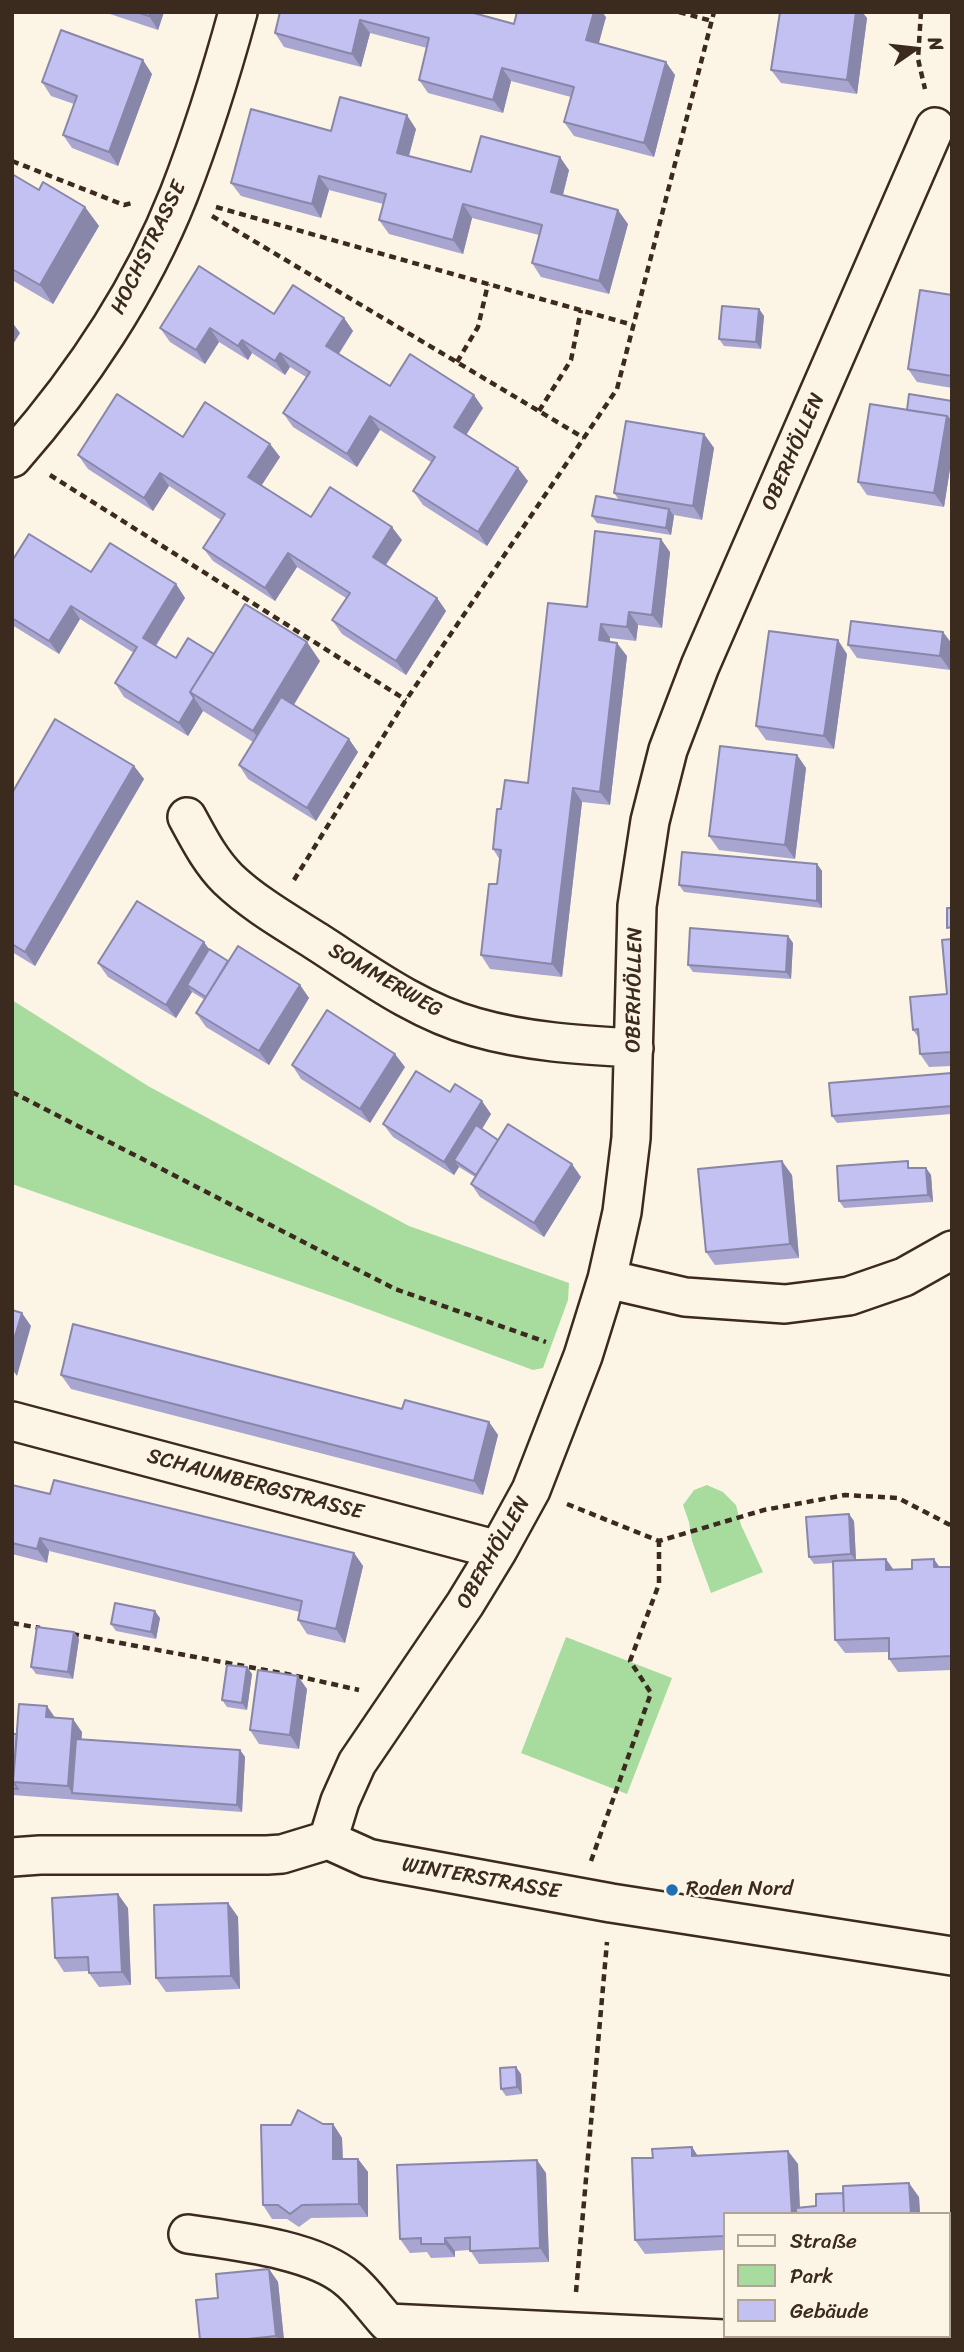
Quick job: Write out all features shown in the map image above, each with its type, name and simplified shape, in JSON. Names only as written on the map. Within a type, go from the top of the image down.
[{"type":"street","name":"HOCHSTRASSE","points":[[14,456],[104,337],[142,274],[178,196],[215,94],[238,12]]},
{"type":"street","name":"OBERHÖLLEN","points":[[328,1840],[344,1790],[357,1763],[498,1550],[531,1490],[583,1356],[607,1279],[622,1212],[631,1138],[637,905],[650,821],[668,750],[700,666],[935,127]]},
{"type":"street","name":"SOMMERWEG","points":[[187,817],[205,851],[228,879],[274,914],[415,1002],[473,1027],[521,1038],[634,1048]]},
{"type":"street","points":[[607,1279],[685,1297],[785,1304],[849,1296],[904,1277],[952,1250]]},
{"type":"street","name":"SCHAUMBERGSTRASSE","points":[[12,1420],[498,1550]]},
{"type":"street","points":[[12,1857],[267,1855],[282,1854],[328,1840]]},
{"type":"street","name":"WINTERSTRASSE","points":[[328,1840],[368,1858],[595,1900],[952,1956]]},
{"type":"street","points":[[188,2234],[252,2244],[334,2269],[349,2280],[385,2332],[572,2333],[745,2340]]},
{"type":"path","points":[[680,12],[712,21]]},
{"type":"path","points":[[274,914],[406,700],[617,389],[714,12]]},
{"type":"path","points":[[921,12],[918,59],[935,127]]},
{"type":"path","points":[[12,161],[124,205],[178,196],[633,325]]},
{"type":"path","points":[[178,196],[584,438]]},
{"type":"path","points":[[457,362],[478,327],[488,284]]},
{"type":"path","points":[[539,411],[571,360],[581,310]]},
{"type":"path","points":[[14,456],[406,700]]},
{"type":"path","points":[[12,1092],[395,1289],[583,1356]]},
{"type":"path","points":[[531,1490],[659,1541],[764,1510],[845,1495],[898,1498],[952,1526]]},
{"type":"path","points":[[572,2333],[595,1900],[650,1693],[629,1661],[659,1584],[659,1541]]},
{"type":"path","points":[[12,1623],[52,1631]]},
{"type":"path","points":[[66,1633],[292,1675],[401,1699]]},
{"type":"green space","points":[[12,1000],[148,1086],[409,1226],[569,1283],[568,1300],[543,1368],[533,1370],[12,1184]]},
{"type":"green space","points":[[707,1485],[723,1492],[736,1505],[741,1525],[763,1572],[711,1593],[692,1541],[683,1505],[694,1490]]},
{"type":"green space","points":[[566,1637],[672,1678],[627,1794],[521,1753]]},
{"type":"building","points":[[280,12],[470,12],[514,24],[517,12],[594,12],[586,40],[666,62],[644,143],[564,122],[574,87],[502,68],[493,100],[419,80],[429,38],[360,20],[352,54],[275,33]]},
{"type":"building","points":[[780,12],[856,12],[847,80],[771,70]]},
{"type":"building","points":[[61,30],[143,60],[109,152],[63,135],[77,96],[42,82]]},
{"type":"building","points":[[340,97],[407,115],[397,153],[471,172],[481,136],[560,157],[551,192],[618,210],[599,281],[532,263],[542,225],[463,204],[453,240],[379,220],[386,194],[319,176],[312,204],[231,183],[251,109],[331,131]]},
{"type":"building","points":[[12,174],[39,190],[43,182],[85,207],[40,285],[12,269]]},
{"type":"building","points":[[199,266],[274,314],[293,285],[344,318],[326,346],[390,386],[410,354],[474,395],[454,427],[518,468],[478,532],[413,491],[435,457],[370,416],[347,454],[283,413],[310,372],[280,353],[275,361],[242,340],[238,346],[210,328],[196,350],[160,328]]},
{"type":"building","points":[[920,290],[952,295],[952,376],[908,369]]},
{"type":"building","points":[[722,306],[759,309],[756,342],[719,339]]},
{"type":"building","points":[[117,394],[183,437],[205,402],[270,444],[248,477],[311,517],[330,487],[392,527],[373,557],[437,598],[396,661],[332,620],[350,593],[288,553],[265,588],[203,548],[225,514],[160,473],[144,498],[78,455]]},
{"type":"building","points":[[909,394],[952,401],[951,422],[947,416],[907,410]]},
{"type":"building","points":[[870,404],[947,416],[934,493],[858,482]]},
{"type":"building","points":[[626,421],[704,434],[693,506],[614,493]]},
{"type":"building","points":[[596,496],[669,509],[666,528],[592,516]]},
{"type":"building","points":[[595,531],[661,539],[652,615],[629,612],[627,627],[601,624],[599,640],[617,643],[600,792],[573,788],[552,964],[481,955],[489,884],[497,884],[501,850],[493,849],[497,809],[501,809],[505,780],[528,783],[548,603],[587,607]]},
{"type":"building","points":[[29,534],[91,572],[110,543],[176,584],[143,638],[176,658],[188,638],[214,654],[190,692],[194,698],[179,723],[115,683],[137,647],[71,606],[49,641],[12,618],[12,561]]},
{"type":"building","points":[[245,604],[307,642],[253,731],[190,692]]},
{"type":"building","points":[[851,621],[943,632],[940,656],[848,645]]},
{"type":"building","points":[[769,631],[838,640],[824,736],[756,726]]},
{"type":"building","points":[[281,697],[349,739],[307,808],[239,765]]},
{"type":"building","points":[[55,719],[134,766],[25,952],[12,944],[12,793]]},
{"type":"building","points":[[720,746],[797,755],[785,845],[709,836]]},
{"type":"building","points":[[682,852],[817,864],[817,901],[679,885]]},
{"type":"building","points":[[137,901],[204,942],[166,1005],[98,963]]},
{"type":"building","points":[[947,908],[952,908],[952,927],[947,928]]},
{"type":"building","points":[[690,928],[788,936],[786,972],[688,965]]},
{"type":"building","points":[[952,939],[952,1052],[920,1054],[918,1029],[913,1030],[910,997],[947,994],[942,940]]},
{"type":"building","points":[[238,946],[300,985],[259,1051],[196,1013]]},
{"type":"building","points":[[209,949],[228,961],[206,997],[187,985]]},
{"type":"building","points":[[327,1010],[395,1054],[360,1109],[292,1065]]},
{"type":"building","points":[[416,1071],[450,1092],[455,1084],[482,1101],[444,1162],[383,1124]]},
{"type":"building","points":[[952,1073],[952,1106],[832,1116],[829,1083]]},
{"type":"building","points":[[508,1124],[572,1164],[534,1223],[471,1184]]},
{"type":"building","points":[[476,1125],[498,1140],[476,1175],[454,1160]]},
{"type":"building","points":[[782,1161],[790,1244],[706,1252],[698,1169]]},
{"type":"building","points":[[908,1161],[908,1168],[926,1168],[928,1195],[839,1201],[837,1166]]},
{"type":"building","points":[[12,1310],[22,1313],[12,1346]]},
{"type":"building","points":[[73,1324],[402,1409],[405,1400],[489,1422],[474,1481],[61,1375]]},
{"type":"building","points":[[54,1480],[354,1553],[336,1629],[298,1620],[302,1601],[40,1538],[37,1549],[12,1543],[12,1485],[50,1494]]},
{"type":"building","points":[[849,1514],[851,1554],[809,1557],[806,1517]]},
{"type":"building","points":[[951,1554],[952,1656],[889,1659],[889,1638],[835,1640],[833,1561],[886,1559],[886,1570],[912,1569],[912,1560],[934,1559],[934,1567],[951,1567]]},
{"type":"building","points":[[115,1603],[155,1611],[151,1632],[111,1624]]},
{"type":"building","points":[[37,1627],[74,1632],[68,1672],[31,1667]]},
{"type":"building","points":[[227,1665],[247,1667],[242,1703],[222,1700]]},
{"type":"building","points":[[258,1670],[298,1676],[290,1735],[250,1730]]},
{"type":"building","points":[[19,1704],[47,1706],[46,1717],[73,1719],[68,1786],[13,1782]]},
{"type":"building","points":[[12,1734],[17,1734],[13,1782],[18,1789],[12,1788]]},
{"type":"building","points":[[76,1739],[240,1750],[237,1805],[72,1793]]},
{"type":"building","points":[[118,1894],[122,1972],[89,1973],[88,1957],[55,1958],[52,1898]]},
{"type":"building","points":[[228,1903],[231,1976],[156,1978],[154,1905]]},
{"type":"building","points":[[516,2067],[517,2087],[501,2089],[500,2068]]},
{"type":"building","points":[[298,2110],[323,2124],[333,2124],[333,2159],[358,2159],[359,2204],[302,2205],[290,2214],[278,2205],[263,2205],[261,2125],[291,2125]]},
{"type":"building","points":[[692,2147],[692,2156],[788,2151],[792,2212],[722,2212],[722,2236],[635,2240],[632,2158],[653,2158],[652,2149]]},
{"type":"building","points":[[537,2160],[540,2248],[470,2251],[470,2237],[445,2238],[445,2244],[421,2244],[421,2238],[400,2239],[397,2165]]},
{"type":"building","points":[[909,2183],[911,2212],[844,2212],[843,2186]]},
{"type":"building","points":[[843,2193],[844,2212],[796,2212],[796,2208],[816,2206],[816,2194]]},
{"type":"building","points":[[269,2269],[276,2336],[200,2340],[196,2300],[218,2298],[216,2274]]},
{"type":"place","name":"Roden Nord","points":[[672,1890]]}]
